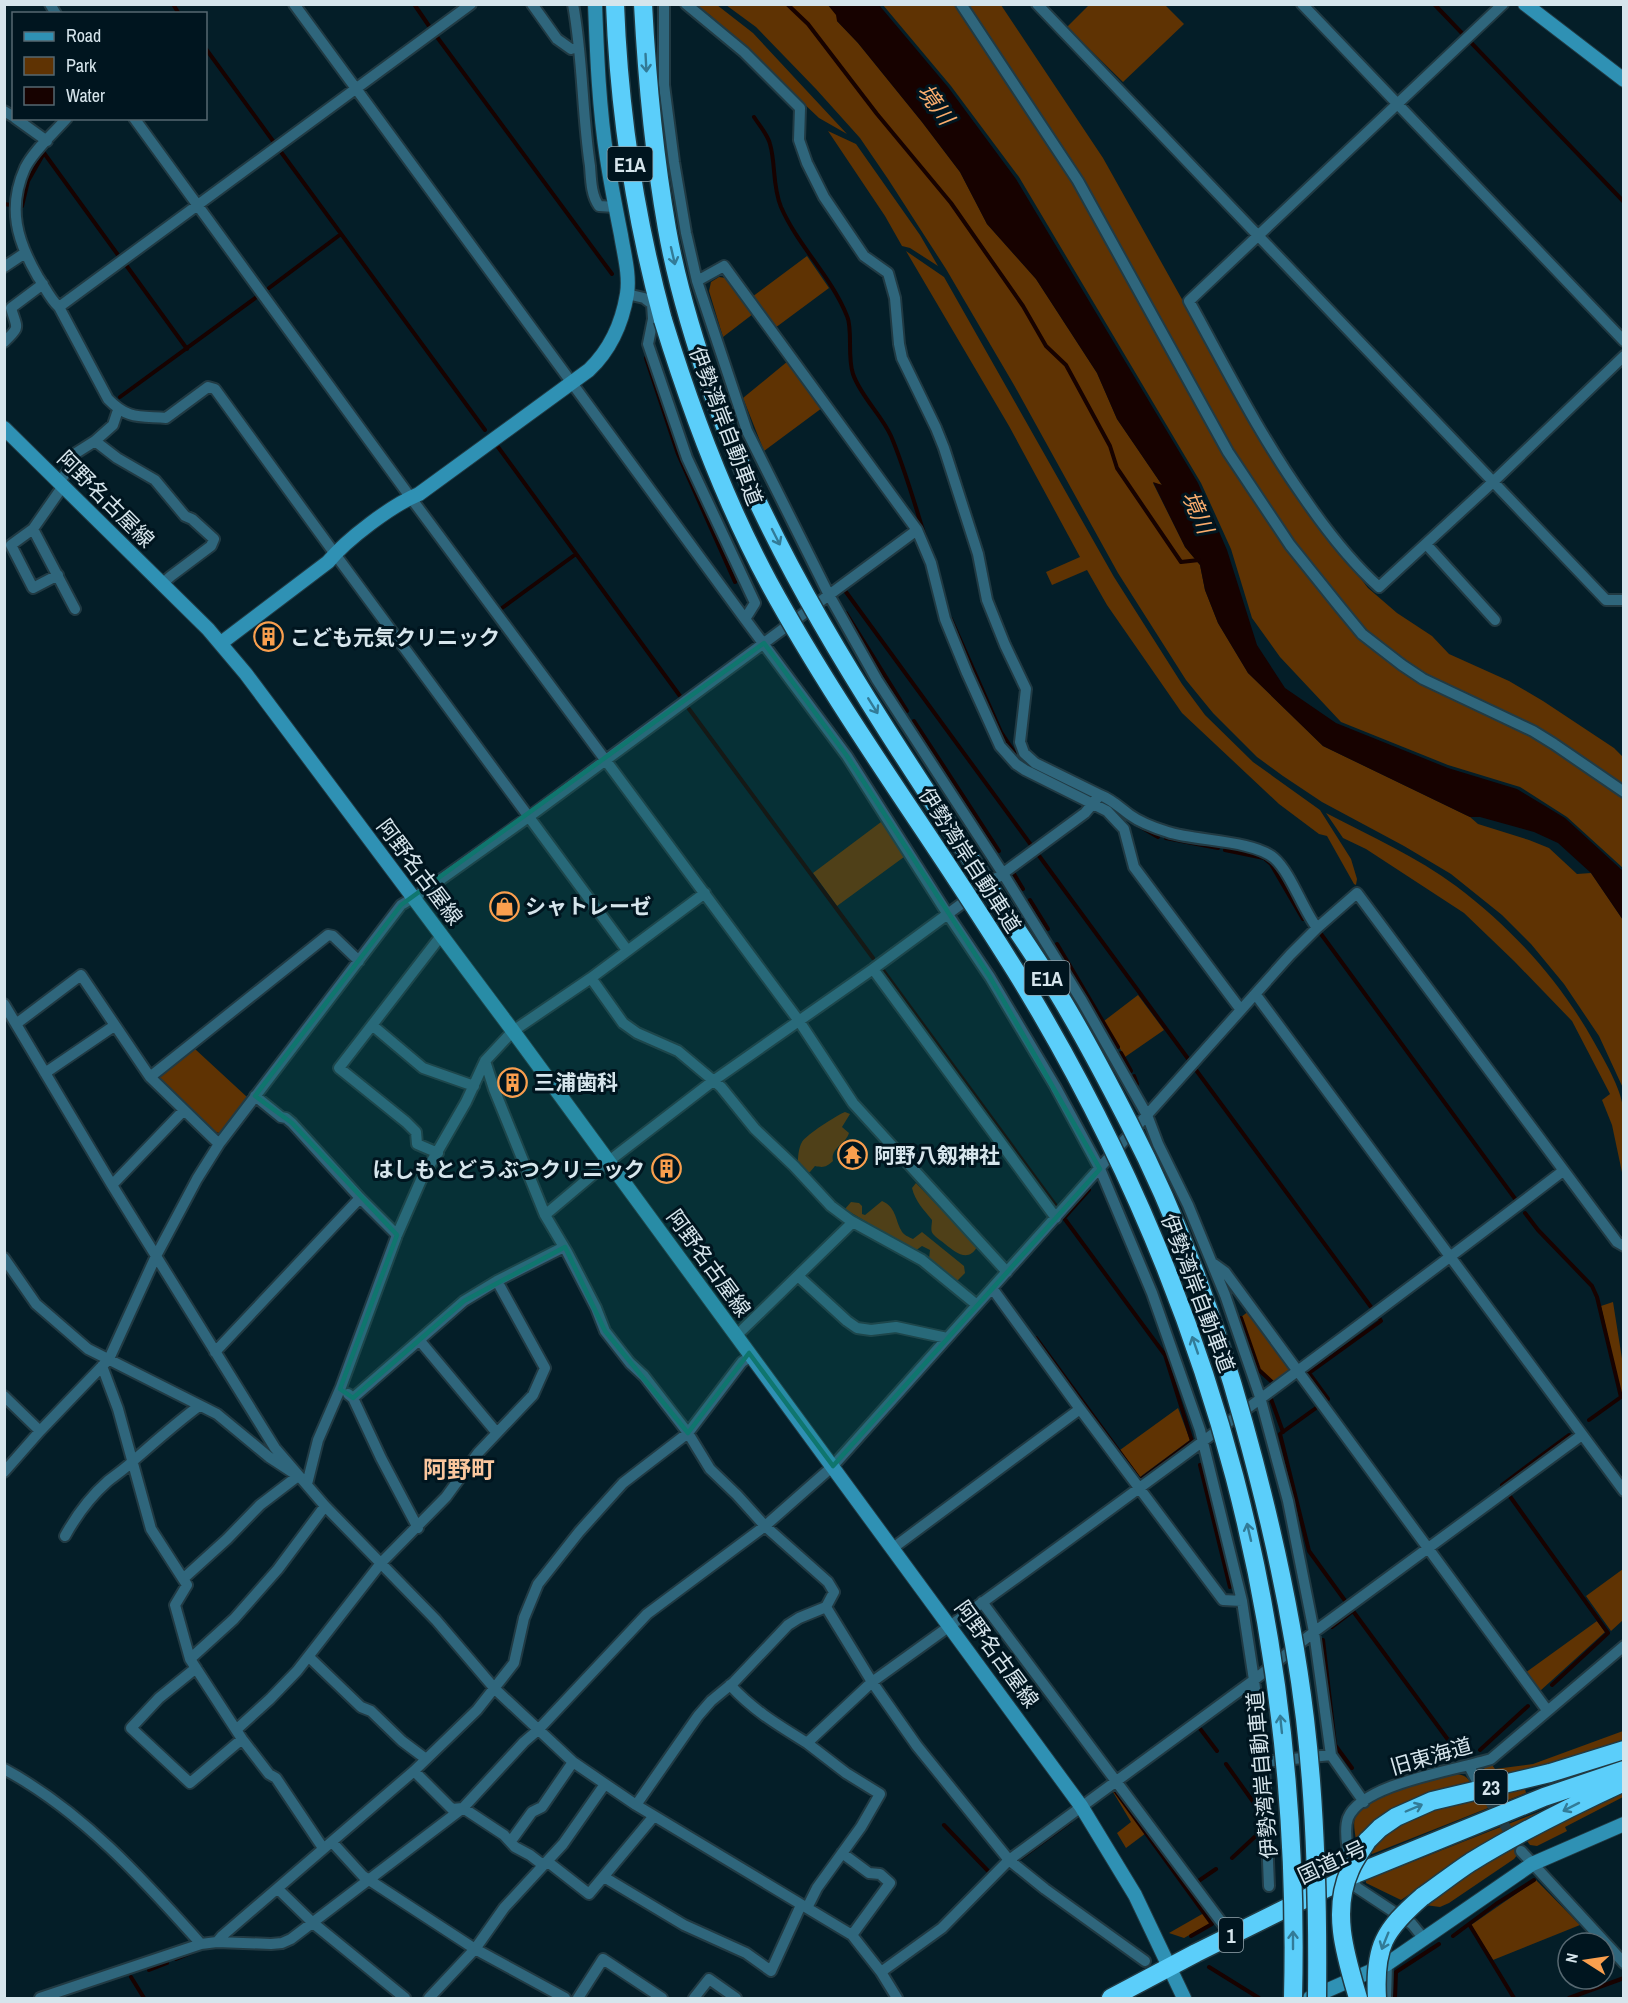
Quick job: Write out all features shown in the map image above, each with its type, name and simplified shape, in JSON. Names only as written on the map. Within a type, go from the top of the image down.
[{"type":"highway","name":"伊勢湾岸自動車道","points":[[615,4],[619,81],[637,208],[650,270],[680,374],[710,459],[769,583],[831,688],[1028,992],[1071,1067],[1112,1142],[1170,1276],[1193,1338],[1234,1470],[1269,1629],[1282,1738],[1292,1855],[1293,1998]]},
{"type":"highway","name":"伊勢湾岸自動車道","points":[[643,4],[647,80],[668,233],[696,341],[714,397],[736,453],[806,597],[852,673],[1060,998],[1099,1066],[1164,1196],[1213,1317],[1263,1489],[1275,1541],[1297,1665],[1305,1720],[1314,1842],[1317,1998]]},
{"type":"highway","name":"23","points":[[1358,1998],[1346,1956],[1340,1921],[1342,1901],[1350,1870],[1367,1841],[1380,1828],[1396,1817],[1432,1801],[1550,1773],[1623,1750]]},
{"type":"highway","name":"国道1号","points":[[1580,1784],[1623,1763]]},
{"type":"highway","name":"国道1号","points":[[1111,1998],[1169,1966],[1353,1875],[1580,1784],[1623,1770]]},
{"type":"highway","points":[[1377,1998],[1377,1964],[1387,1933],[1395,1921],[1422,1897],[1470,1863],[1563,1811],[1623,1782]]},
{"type":"main road","points":[[221,643],[328,562],[341,546],[428,488],[571,383],[602,357],[611,344],[620,322],[627,294],[628,272],[615,207],[600,102],[595,4]]},
{"type":"main road","points":[[1525,4],[1623,80]]},
{"type":"main road","name":"阿野名古屋線","points":[[4,428],[221,643],[414,897],[834,1466],[1081,1806],[1135,1895],[1184,1998]]},
{"type":"main road","points":[[1310,1998],[1387,1964],[1532,1864],[1623,1824]]},
{"type":"street","points":[[294,4],[848,756],[947,914],[996,987],[1055,1086],[1100,1169],[1152,1293],[1203,1442],[1242,1601],[1264,1762],[1269,1886]]},
{"type":"street","points":[[59,308],[471,4]]},
{"type":"street","points":[[532,4],[557,39],[571,49],[578,47]]},
{"type":"street","points":[[573,4],[578,30],[586,142],[593,194],[599,206],[615,207]]},
{"type":"street","points":[[664,4],[664,85],[674,162],[696,281],[747,431],[829,595],[877,680],[1002,872],[1082,1001],[1146,1114],[1213,1264],[1260,1397],[1288,1501],[1314,1632],[1331,1755],[1364,1802]]},
{"type":"street","points":[[686,4],[744,52],[800,108],[799,140],[807,163],[824,197],[864,256],[888,273],[895,298],[902,358],[944,448],[978,554],[987,600],[1026,689],[1020,742],[1024,753],[1035,763],[1097,799],[1124,829],[1134,867],[1241,1010]]},
{"type":"street","points":[[960,4],[1078,181],[1228,452],[1290,545],[1362,634],[1423,679],[1533,731],[1563,749],[1623,792]]},
{"type":"street","points":[[1037,4],[1606,600],[1623,600]]},
{"type":"street","points":[[1302,4],[1623,341]]},
{"type":"street","points":[[1503,4],[1189,301],[1281,466],[1323,526],[1360,570],[1379,586],[1494,481],[1623,356]]},
{"type":"street","points":[[17,120],[47,141]]},
{"type":"street","points":[[65,120],[32,157],[26,167],[17,194],[16,228],[25,253],[59,308],[108,399],[118,410],[137,416],[166,418],[208,387],[215,389],[627,950]]},
{"type":"street","points":[[135,120],[411,498],[799,1021],[854,1103],[1007,1272]]},
{"type":"street","points":[[4,267],[25,253]]},
{"type":"street","points":[[696,281],[724,266],[917,530],[931,563],[945,619],[966,673],[1000,746],[1016,764],[1025,770],[1097,799],[1109,798],[1131,816],[1149,826],[1170,833],[1259,849],[1274,858],[1283,869],[1307,916],[1317,928]]},
{"type":"street","points":[[4,342],[16,332],[17,327],[11,308],[43,284]]},
{"type":"street","points":[[627,294],[644,298],[652,304],[653,319],[648,344],[687,458],[755,603],[745,619]]},
{"type":"street","points":[[58,575],[33,588],[11,545],[33,529],[42,518],[76,453],[114,425],[118,410]]},
{"type":"street","points":[[95,441],[117,458],[154,480],[185,516],[192,519],[214,539],[211,546],[162,585]]},
{"type":"street","points":[[33,529],[75,609]]},
{"type":"street","points":[[4,1472],[106,1363],[156,1256],[197,1179],[219,1144],[401,905],[530,816],[917,530]]},
{"type":"street","points":[[1426,544],[1495,620]]},
{"type":"street","points":[[545,1215],[609,1161],[713,1081],[873,969],[1085,813],[1097,799]]},
{"type":"street","points":[[307,1484],[318,1440],[340,1389],[397,1235],[421,1180],[474,1086],[485,1060],[513,1031],[591,978],[705,893]]},
{"type":"street","points":[[40,1998],[201,1944],[217,1942],[282,1943],[313,1923],[463,1808],[647,1614],[765,1526],[834,1466],[1290,955],[1357,893],[1563,1171],[1617,1242],[1623,1246]]},
{"type":"street","points":[[150,1077],[328,935],[333,936],[359,961]]},
{"type":"street","points":[[438,1153],[417,1143],[416,1132],[406,1122],[339,1068],[437,941],[443,937]]},
{"type":"street","points":[[873,969],[1056,1218]]},
{"type":"street","points":[[16,1024],[81,975],[150,1077],[219,1144]]},
{"type":"street","points":[[591,978],[623,1023],[647,1038],[678,1051],[721,1087],[755,1130],[794,1166],[831,1206],[853,1222],[922,1260],[977,1305]]},
{"type":"street","points":[[1256,995],[1623,1491]]},
{"type":"street","points":[[4,1004],[215,1352],[275,1448],[298,1476]]},
{"type":"street","points":[[372,1025],[423,1068],[474,1086]]},
{"type":"street","points":[[45,1073],[114,1026]]},
{"type":"street","points":[[485,1060],[494,1089],[545,1215],[596,1308],[605,1331],[630,1363],[644,1376],[688,1433],[710,1469],[765,1526],[828,1582],[834,1592],[826,1607],[788,1625],[730,1685],[711,1701],[636,1805]]},
{"type":"street","points":[[255,1096],[292,1123],[397,1235]]},
{"type":"street","points":[[112,1185],[183,1111]]},
{"type":"street","points":[[807,1743],[872,1682],[1203,1442],[1563,1171]]},
{"type":"street","points":[[215,1352],[360,1198]]},
{"type":"street","points":[[736,1336],[853,1222]]},
{"type":"street","points":[[353,1398],[420,1341],[453,1309],[497,1281],[564,1247]]},
{"type":"street","points":[[4,1258],[36,1304],[106,1363],[117,1365],[217,1414],[269,1457],[298,1476],[436,1620],[495,1689],[573,1762],[636,1805],[852,1935],[881,1972],[897,1998]]},
{"type":"street","points":[[1213,1264],[1225,1272],[1547,1710]]},
{"type":"street","points":[[798,1276],[857,1328],[871,1330],[896,1327],[947,1338]]},
{"type":"street","points":[[326,1506],[278,1569],[193,1664],[131,1728],[190,1783],[240,1734],[309,1658],[381,1563],[418,1528],[446,1497],[478,1453],[533,1395],[545,1368],[497,1281]]},
{"type":"street","points":[[992,1288],[1223,1600],[1242,1601]]},
{"type":"street","points":[[420,1341],[497,1433]]},
{"type":"street","points":[[217,1942],[414,1771],[477,1710],[514,1663],[524,1618],[538,1584],[579,1532],[623,1483],[688,1433],[742,1362],[751,1356]]},
{"type":"street","points":[[106,1363],[151,1529],[187,1585],[175,1605],[193,1664],[240,1734],[328,1845],[363,1876],[475,1949],[566,1998]]},
{"type":"street","points":[[340,1389],[353,1398],[418,1528]]},
{"type":"street","points":[[4,1396],[40,1431]]},
{"type":"street","points":[[66,1536],[82,1509],[107,1482],[171,1427],[200,1406]]},
{"type":"street","points":[[893,1548],[1080,1409]]},
{"type":"street","points":[[881,1972],[942,1928],[1009,1860],[1582,1435]]},
{"type":"street","points":[[184,1578],[260,1505],[298,1476]]},
{"type":"street","points":[[982,1602],[1231,1935]]},
{"type":"street","points":[[826,1607],[872,1682],[917,1746],[1009,1860],[1045,1889],[1145,1961]]},
{"type":"street","name":"旧東海道","points":[[1353,1875],[1347,1826],[1349,1816],[1364,1802],[1383,1790],[1409,1780],[1491,1759],[1623,1646]]},
{"type":"street","points":[[309,1658],[361,1707],[371,1711],[402,1741],[426,1759]]},
{"type":"street","points":[[604,1877],[684,1925],[746,1953],[771,1971],[804,1907],[861,1827],[880,1794],[846,1773],[807,1743],[762,1716],[747,1704],[730,1685]]},
{"type":"street","points":[[1264,1762],[1331,1755]]},
{"type":"street","points":[[511,1841],[532,1812],[542,1807],[573,1762]]},
{"type":"street","points":[[1469,1766],[1477,1781]]},
{"type":"street","points":[[4,1769],[43,1793],[103,1841],[145,1882],[201,1944]]},
{"type":"street","points":[[414,1771],[452,1809],[463,1808],[511,1841],[515,1847],[546,1863],[589,1894],[654,1816]]},
{"type":"street","points":[[429,1998],[475,1949],[504,1908],[563,1844],[605,1784]]},
{"type":"street","points":[[1521,1851],[1623,1963]]},
{"type":"street","points":[[842,1854],[869,1873],[880,1874],[890,1882],[852,1935]]},
{"type":"street","points":[[1353,1875],[1356,1887],[1412,1924],[1424,1939]]},
{"type":"street","points":[[278,1888],[313,1923],[405,1998]]},
{"type":"street","points":[[578,1998],[603,1959],[662,1998]]},
{"type":"street","points":[[1386,1998],[1387,1964]]},
{"type":"street","points":[[694,1998],[709,1979],[736,1998]]},
{"type":"highlighted area","points":[[764,643],[847,756],[990,977],[1100,1169],[833,1466],[749,1353],[688,1433],[605,1331],[565,1247],[464,1301],[353,1398],[340,1389],[397,1235],[292,1123],[255,1096],[401,905]]},
{"type":"green space","points":[[1090,4],[1165,5],[1184,24],[1123,82],[1067,27]]},
{"type":"green space","points":[[695,5],[717,5],[753,33],[847,134],[819,118],[710,15]]},
{"type":"green space","points":[[726,5],[828,5],[837,15],[837,21],[858,43],[922,122],[960,172],[987,224],[1036,279],[1097,373],[1117,419],[1162,485],[1153,483],[1185,547],[1200,565],[1205,590],[1218,623],[1248,673],[1323,746],[1470,817],[1478,824],[1549,848],[1577,874],[1591,873],[1623,920],[1623,1088],[1599,1036],[1564,984],[1531,944],[1502,915],[1451,874],[1322,802],[1283,776],[1257,757],[1213,713],[1186,680],[1118,573],[1014,385],[946,269],[860,138],[756,27]]},
{"type":"green space","points":[[883,5],[1001,5],[1103,158],[1216,360],[1305,506],[1368,588],[1397,613],[1432,636],[1449,654],[1509,681],[1543,701],[1614,748],[1623,757],[1623,868],[1567,817],[1520,787],[1448,765],[1341,722],[1280,657],[1252,618],[1231,549],[1201,483],[1019,177],[951,86]]},
{"type":"green space","points":[[828,131],[856,144],[920,235],[938,266],[910,248],[902,246],[885,216]]},
{"type":"green space","points":[[906,251],[944,277],[1114,577],[1182,684],[1205,715],[1253,762],[1320,810],[1351,859],[1357,879],[1356,885],[1327,836],[1319,834],[1279,804],[1182,713],[1107,605],[1087,570],[1052,585],[1046,572],[1080,557],[1009,426]]},
{"type":"green space","points":[[807,256],[829,288],[775,328],[752,297]]},
{"type":"green space","points":[[719,277],[726,278],[753,314],[723,337],[709,291],[711,282]]},
{"type":"green space","points":[[788,361],[822,408],[764,451],[743,398]]},
{"type":"green space","points":[[1326,813],[1441,875],[1497,920],[1534,957],[1581,1020],[1616,1083],[1622,1100],[1625,1125],[1623,1177],[1612,1125],[1602,1100],[1610,1094],[1572,1021],[1464,913],[1366,849],[1343,838]]},
{"type":"green space","points":[[881,822],[904,857],[837,906],[813,873]]},
{"type":"green space","points":[[1138,995],[1164,1030],[1125,1057],[1104,1021]]},
{"type":"green space","points":[[195,1049],[247,1097],[220,1133],[214,1132],[160,1081],[160,1076]]},
{"type":"green space","points":[[845,1112],[850,1114],[842,1127],[849,1133],[836,1149],[833,1161],[825,1166],[815,1166],[808,1172],[798,1161],[802,1142]]},
{"type":"green space","points":[[916,1183],[977,1247],[973,1252],[966,1255],[957,1253],[933,1234],[932,1220],[913,1193],[912,1188]]},
{"type":"green space","points":[[882,1201],[893,1210],[905,1235],[913,1239],[922,1232],[964,1266],[965,1273],[955,1280],[929,1259],[930,1250],[922,1246],[915,1251],[845,1209],[851,1202],[859,1203],[862,1206],[862,1214],[865,1215]]},
{"type":"green space","points":[[1613,1302],[1623,1365],[1623,1404],[1601,1306]]},
{"type":"green space","points":[[1249,1311],[1290,1366],[1289,1371],[1274,1382],[1260,1369],[1241,1317]]},
{"type":"green space","points":[[1178,1408],[1190,1440],[1140,1477],[1120,1450]]},
{"type":"green space","points":[[1623,1569],[1623,1620],[1611,1631],[1586,1596]]},
{"type":"green space","points":[[1597,1621],[1605,1632],[1540,1691],[1525,1673]]},
{"type":"green space","points":[[1623,1731],[1623,1742],[1563,1763],[1481,1782],[1478,1778],[1479,1773],[1492,1765],[1495,1769],[1533,1764]]},
{"type":"green space","points":[[1453,1774],[1464,1776],[1472,1784],[1362,1834],[1356,1840],[1355,1817],[1371,1802],[1399,1789]]},
{"type":"green space","points":[[1525,1789],[1526,1793],[1372,1854],[1370,1852],[1385,1834],[1400,1824],[1434,1809]]},
{"type":"green space","points":[[1114,1790],[1146,1833],[1126,1848],[1117,1833],[1131,1822],[1113,1792]]},
{"type":"green space","points":[[1623,1790],[1623,1797],[1565,1827],[1567,1831],[1537,1846],[1530,1845],[1527,1841],[1577,1813]]},
{"type":"green space","points":[[1564,1802],[1437,1876],[1401,1900],[1366,1883],[1366,1880]]},
{"type":"green space","points":[[1518,1844],[1521,1847],[1514,1859],[1449,1903],[1440,1907],[1425,1905],[1456,1882]]},
{"type":"green space","points":[[1536,1880],[1580,1925],[1565,1931],[1556,1931],[1556,1935],[1493,1960],[1471,1925]]},
{"type":"green space","points":[[1204,1913],[1211,1923],[1184,1938],[1169,1933]]},
{"type":"water","name":"境川","points":[[828,5],[879,5],[948,87],[1016,179],[1198,483],[1227,550],[1257,645],[1285,688],[1336,723],[1448,768],[1517,789],[1565,818],[1623,871],[1623,920],[1591,873],[1558,843],[1534,832],[1480,817],[1470,817],[1323,746],[1248,673],[1218,623],[1205,590],[1200,565],[1185,547],[1153,482],[1162,485],[1117,419],[1097,373],[1036,279],[987,224],[960,172],[858,43],[837,21],[836,15]]},
{"type":"waterway","points":[[173,4],[178,12]]},
{"type":"waterway","points":[[414,4],[429,26]]},
{"type":"waterway","points":[[787,4],[808,24],[877,114],[951,203],[1023,306],[1046,346],[1066,365],[1110,446],[1117,468],[1181,562],[1199,560]]},
{"type":"waterway","points":[[1434,4],[1624,202]]},
{"type":"waterway","points":[[437,37],[612,274]]},
{"type":"waterway","points":[[207,50],[273,141]]},
{"type":"waterway","points":[[754,117],[770,144],[776,191],[781,207],[847,316],[853,374],[891,436],[926,540]]},
{"type":"waterway","points":[[281,152],[485,430]]},
{"type":"waterway","points":[[22,206],[28,181],[44,153],[118,255]]},
{"type":"waterway","points":[[4,204],[11,205]]},
{"type":"waterway","points":[[269,288],[341,234]]},
{"type":"waterway","points":[[126,265],[187,349]]},
{"type":"waterway","points":[[120,397],[258,296]]},
{"type":"waterway","points":[[646,358],[678,454],[735,582]]},
{"type":"waterway","points":[[498,447],[680,696]]},
{"type":"waterway","points":[[502,608],[576,554]]},
{"type":"waterway","points":[[846,592],[1031,845]]},
{"type":"waterway","points":[[846,613],[907,711]]},
{"type":"waterway","points":[[951,619],[1001,732],[1016,755],[1036,770]]},
{"type":"waterway","points":[[689,709],[873,958]]},
{"type":"waterway","points":[[914,721],[999,851]]},
{"type":"waterway","points":[[1109,807],[1122,816]]},
{"type":"waterway","points":[[1134,823],[1158,837]]},
{"type":"waterway","points":[[1166,838],[1218,848]]},
{"type":"waterway","points":[[1225,850],[1264,858],[1271,864],[1303,919]]},
{"type":"waterway","points":[[1037,853],[1189,1060]]},
{"type":"waterway","points":[[1014,874],[1023,889]]},
{"type":"waterway","points":[[1030,900],[1048,929]]},
{"type":"waterway","points":[[1321,934],[1516,1200]]},
{"type":"waterway","points":[[1057,944],[1118,1047]]},
{"type":"waterway","points":[[882,969],[1056,1206]]},
{"type":"waterway","points":[[1121,1053],[1131,1071]]},
{"type":"waterway","points":[[1196,1070],[1371,1307]]},
{"type":"waterway","points":[[1134,1076],[1137,1084]]},
{"type":"waterway","points":[[1036,1338],[1140,1480],[1192,1441],[1165,1355],[1064,1218],[1089,1190]]},
{"type":"waterway","points":[[1525,1213],[1538,1230],[1592,1286],[1597,1297],[1621,1397],[1589,1420]]},
{"type":"waterway","points":[[1326,1400],[1328,1399],[1309,1373],[1381,1321],[1378,1316]]},
{"type":"waterway","points":[[1241,1318],[1259,1370],[1272,1382]]},
{"type":"waterway","points":[[1271,1399],[1283,1432]]},
{"type":"waterway","points":[[1316,1408],[1280,1434],[1309,1551],[1346,1602]]},
{"type":"waterway","points":[[1503,1487],[1502,1485],[1569,1435]]},
{"type":"waterway","points":[[1200,1465],[1230,1587]]},
{"type":"waterway","points":[[1509,1495],[1608,1633],[1552,1685]]},
{"type":"waterway","points":[[1332,1627],[1353,1611],[1460,1756]]},
{"type":"waterway","points":[[1323,1640],[1335,1745],[1352,1768]]},
{"type":"waterway","points":[[1250,1703],[1256,1769]]},
{"type":"waterway","points":[[1480,1750],[1528,1706]]},
{"type":"waterway","points":[[1198,1726],[1217,1751]]},
{"type":"waterway","points":[[1226,1764],[1259,1810]]},
{"type":"waterway","points":[[1114,1789],[1212,1924],[1191,1936]]},
{"type":"waterway","points":[[1021,1858],[1070,1822]]},
{"type":"waterway","points":[[944,1825],[990,1873]]},
{"type":"waterway","points":[[1232,1858],[1261,1831]]},
{"type":"waterway","points":[[1197,1882],[1216,1869]]},
{"type":"waterway","points":[[1514,1998],[1469,1924],[1534,1880]]},
{"type":"waterway","points":[[1453,1936],[1469,1924]]},
{"type":"waterway","points":[[1395,1998],[1396,1972],[1439,1944]]},
{"type":"waterway","points":[[176,1959],[198,1950]]},
{"type":"waterway","points":[[149,1970],[167,1963]]},
{"type":"waterway","points":[[1209,1967],[1259,1998]]},
{"type":"waterway","points":[[131,1977],[144,1998]]},
{"type":"waterway","points":[[1569,1998],[1624,1978]]},
{"type":"tunnel","points":[[1480,1786],[1515,1842]]},
{"type":"place","name":"こども元気クリニック","points":[[269,637]]},
{"type":"place","name":"シャトレーゼ","points":[[504,906]]},
{"type":"place","name":"三浦歯科","points":[[513,1082]]},
{"type":"place","name":"阿野八剱神社","points":[[853,1155]]},
{"type":"place","name":"はしもとどうぶつクリニック","points":[[666,1169]]},
{"type":"district","name":"阿野町","points":[[459,1469]]}]
